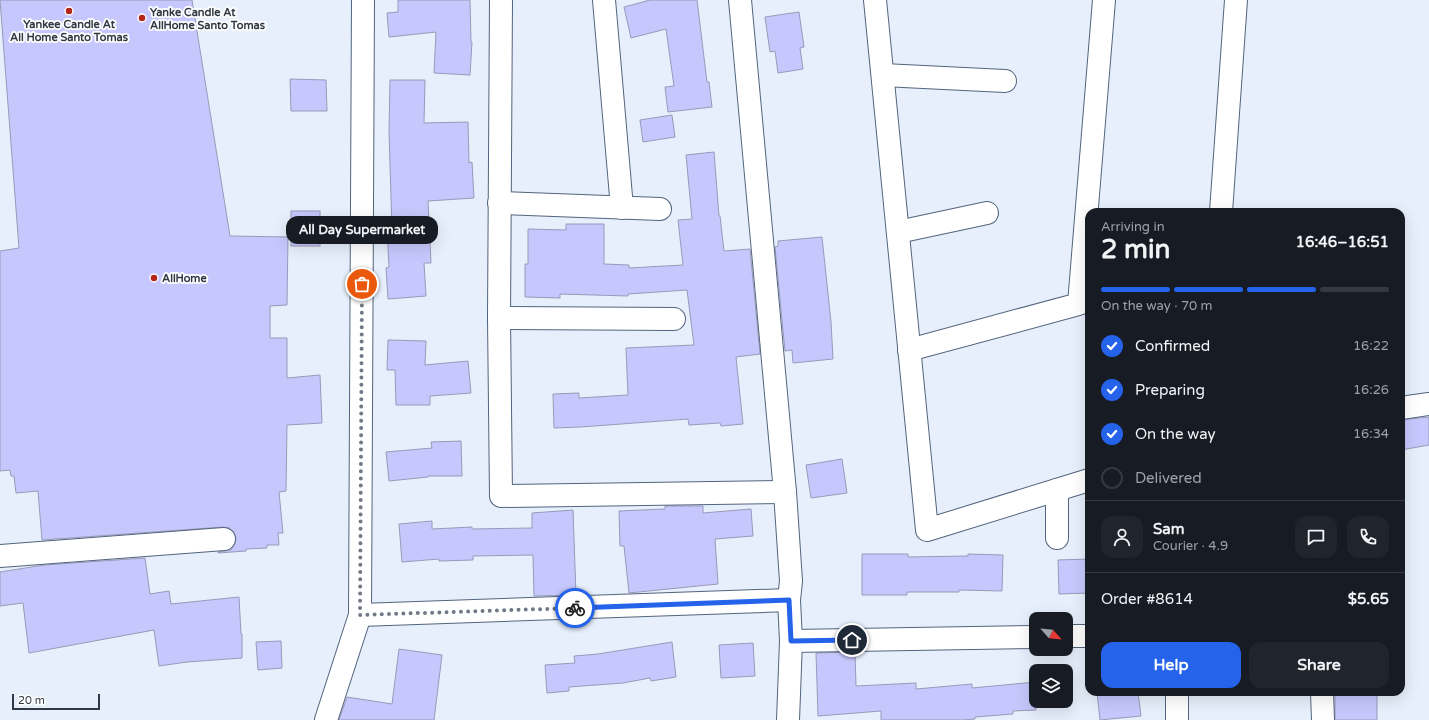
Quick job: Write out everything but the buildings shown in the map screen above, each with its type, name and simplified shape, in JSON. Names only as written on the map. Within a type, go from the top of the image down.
[{"type":"street","points":[[326,720],[360,615],[363,0]]},
{"type":"street","points":[[500,0],[499,318],[501,496],[785,492]]},
{"type":"street","points":[[604,0],[622,208]]},
{"type":"street","points":[[740,0],[785,492],[791,582],[789,600],[791,641],[788,720]]},
{"type":"street","points":[[875,0],[926,530],[1085,481]]},
{"type":"street","points":[[1087,208],[1104,0]]},
{"type":"street","points":[[1221,208],[1236,0]]},
{"type":"street","points":[[883,75],[1005,81]]},
{"type":"street","points":[[500,203],[660,209]]},
{"type":"street","points":[[898,232],[987,213]]},
{"type":"street","points":[[909,350],[1079,304],[1085,231]]},
{"type":"street","points":[[499,318],[674,319]]},
{"type":"street","points":[[1405,407],[1429,404]]},
{"type":"street","points":[[1057,490],[1057,538]]},
{"type":"street","points":[[0,556],[224,539]]},
{"type":"street","points":[[360,615],[789,600]]},
{"type":"street","points":[[1073,636],[1085,636]]},
{"type":"street","points":[[791,641],[1029,637]]},
{"type":"street","points":[[1177,696],[1177,720]]},
{"type":"street","points":[[1322,696],[1323,720]]},
{"type":"way so far","points":[[362,284],[360,615],[575,608]]},
{"type":"place","name":"Yankee Candle At All Home Santo Tomas","points":[[69,11]]},
{"type":"place","name":"Yanke Candle At AllHome Santo Tomas","points":[[142,18]]},
{"type":"place","name":"AllHome","points":[[154,278]]},
{"type":"place","name":"All Day Supermarket","points":[[362,284]]},
{"type":"route","points":[[575,608],[789,600],[791,641],[852,640]]}]
